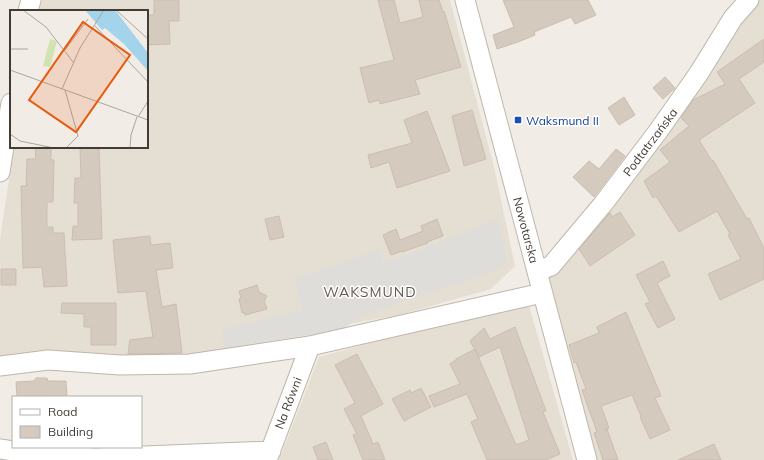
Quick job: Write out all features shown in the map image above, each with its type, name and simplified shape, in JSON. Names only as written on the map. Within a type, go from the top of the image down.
[{"type":"street","points":[[28,10],[31,0]]},
{"type":"street","name":"Nowotarska","points":[[465,0],[587,460]]},
{"type":"street","name":"Podtatrzańska","points":[[537,271],[551,266],[603,204],[700,73],[734,18],[749,0]]},
{"type":"street","points":[[0,172],[10,109]]},
{"type":"street","points":[[0,366],[48,360],[120,365],[190,364],[310,346],[542,293]]},
{"type":"street","name":"Na Równi","points":[[269,456],[310,346]]},
{"type":"street","points":[[0,449],[94,458],[269,456]]},
{"type":"shaded area","points":[[42,0],[450,0],[494,167],[515,266],[491,289],[399,315],[298,333],[189,359],[141,362],[0,356],[0,239],[14,148],[148,148],[148,10],[39,10]]},
{"type":"shaded area","points":[[756,0],[764,0],[764,460],[597,460],[546,278]]},
{"type":"shaded area","points":[[498,219],[507,262],[491,272],[362,315],[342,330],[224,348],[222,330],[303,310],[294,279],[378,250],[383,264]]},
{"type":"shaded area","points":[[528,302],[573,460],[279,460],[319,357]]},
{"type":"building","points":[[154,0],[179,0],[179,21],[169,21],[170,44],[148,45],[148,15],[154,15]]},
{"type":"building","points":[[378,0],[394,0],[400,23],[423,17],[419,0],[439,0],[443,12],[444,11],[461,67],[415,80],[420,94],[380,104],[379,100],[369,103],[360,68],[394,60]]},
{"type":"building","points":[[503,0],[588,0],[596,15],[575,24],[571,17],[534,32],[535,35],[497,49],[493,35],[514,27]]},
{"type":"building","points":[[764,39],[764,62],[739,79],[755,103],[699,140],[712,161],[713,160],[747,219],[749,218],[764,248],[764,279],[720,300],[708,274],[741,259],[728,235],[730,234],[717,211],[679,232],[656,196],[653,198],[644,181],[670,162],[660,150],[689,126],[681,118],[693,100],[725,84],[717,72]]},
{"type":"building","points":[[665,77],[675,88],[663,99],[653,88]]},
{"type":"building","points":[[624,97],[635,115],[619,125],[608,108]]},
{"type":"building","points":[[472,110],[486,159],[464,166],[452,116]]},
{"type":"building","points":[[427,111],[450,171],[397,188],[389,162],[371,168],[368,155],[412,143],[404,120]]},
{"type":"building","points":[[35,148],[51,148],[51,160],[54,160],[53,202],[47,202],[47,227],[53,227],[53,233],[64,233],[67,286],[44,287],[42,267],[23,268],[21,186],[26,186],[27,159],[36,159]]},
{"type":"building","points":[[80,148],[99,148],[102,239],[72,240],[73,226],[78,226],[78,203],[74,203],[75,178],[81,178]]},
{"type":"building","points":[[616,149],[625,156],[594,197],[573,177],[589,161],[599,169]]},
{"type":"building","points":[[620,212],[635,235],[590,266],[579,249],[610,213],[612,217]]},
{"type":"building","points":[[279,216],[284,237],[270,240],[265,219]]},
{"type":"building","points":[[437,219],[443,236],[427,242],[428,243],[391,255],[383,235],[396,229],[400,240],[423,231],[421,226]]},
{"type":"building","points":[[150,236],[151,245],[170,243],[173,268],[156,270],[162,307],[176,304],[182,353],[128,354],[130,340],[153,337],[146,291],[118,293],[113,240]]},
{"type":"building","points":[[663,261],[670,276],[657,283],[675,319],[658,328],[645,304],[650,302],[636,275]]},
{"type":"building","points":[[1,269],[16,269],[16,285],[1,285]]},
{"type":"building","points":[[257,285],[259,292],[267,296],[264,301],[267,309],[245,315],[244,312],[242,313],[239,291]]},
{"type":"building","points":[[62,303],[116,303],[116,345],[91,345],[91,327],[84,327],[84,314],[61,313]]},
{"type":"building","points":[[626,312],[661,396],[655,398],[670,430],[650,439],[632,395],[601,406],[609,428],[604,430],[607,429],[618,460],[603,460],[594,433],[597,432],[582,390],[586,389],[576,362],[574,363],[569,345],[599,333],[597,327]]},
{"type":"building","points":[[515,327],[546,411],[543,412],[560,454],[546,460],[487,460],[471,422],[478,419],[467,394],[434,407],[429,396],[460,384],[450,364],[456,359],[475,349],[470,341],[484,328],[490,339]],"holes":[[[500,347],[529,440],[516,445],[477,353],[479,357]]]},
{"type":"building","points":[[357,354],[383,404],[361,416],[373,444],[378,442],[385,460],[363,460],[353,435],[357,434],[344,409],[355,403],[335,365]]},
{"type":"building","points":[[36,378],[47,378],[48,381],[66,381],[67,396],[17,396],[16,382],[34,381]]},
{"type":"building","points":[[421,388],[431,407],[404,421],[392,399],[410,390],[411,393]]},
{"type":"building","points":[[326,442],[333,460],[318,460],[313,447]]},
{"type":"building","points":[[714,444],[721,460],[678,460]]},
{"type":"place","name":"Waksmund II","points":[[518,120]]},
{"type":"district","name":"WAKSMUND","points":[[370,292]]}]
